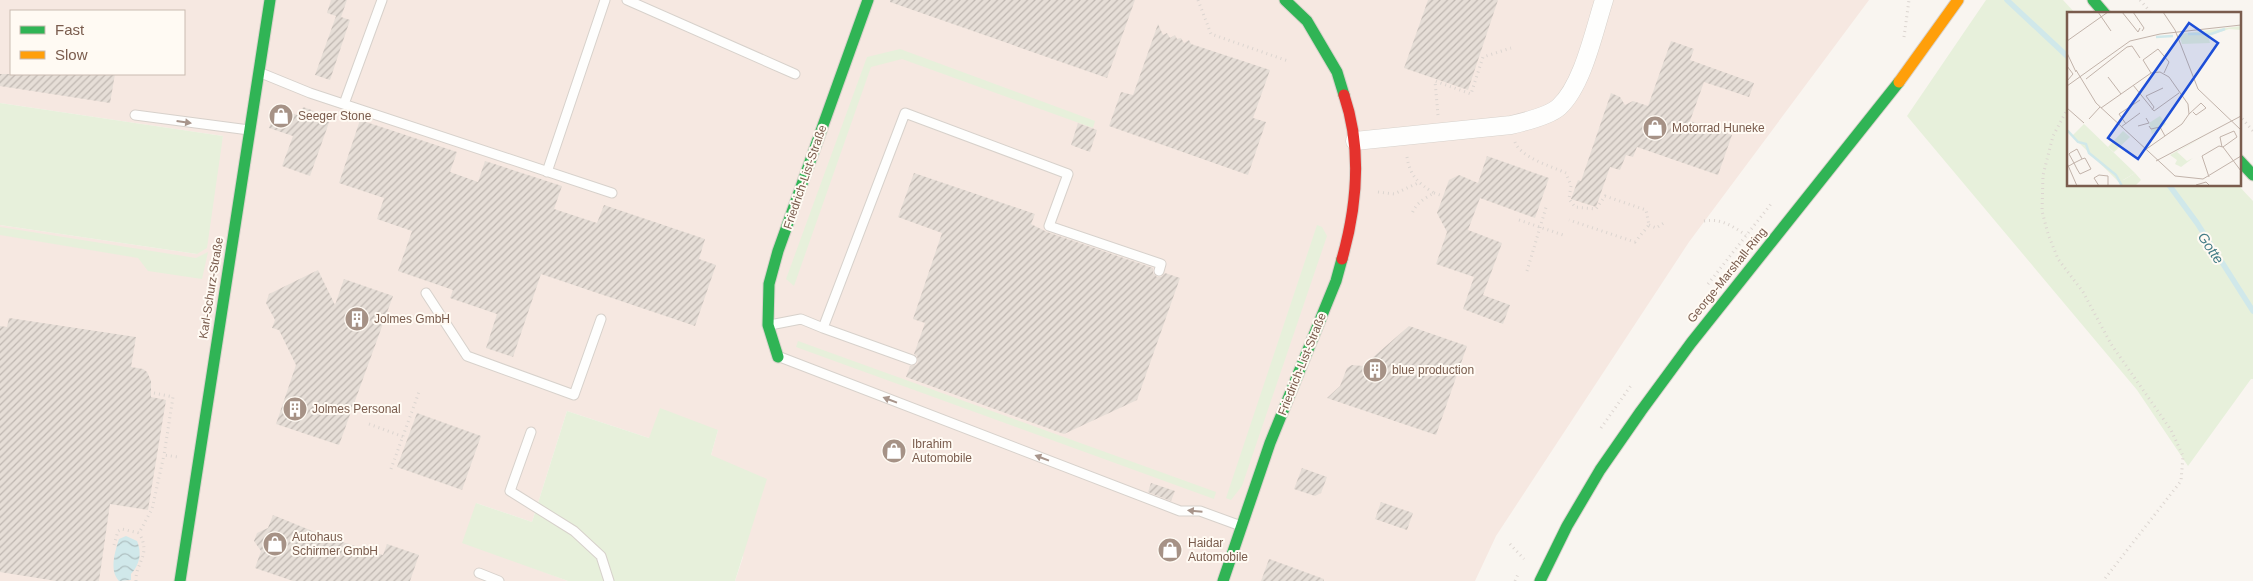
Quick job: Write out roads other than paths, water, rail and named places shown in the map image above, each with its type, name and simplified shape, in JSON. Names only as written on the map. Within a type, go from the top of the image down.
[{"type":"street","name":"Karl-Schurz-Straße","points":[[180,581],[270,0]]},
{"type":"street","name":"Friedrich-List-Straße","points":[[778,357],[768,325],[769,284],[778,251],[868,0]]},
{"type":"street","name":"Friedrich-List-Straße","points":[[1224,581],[1270,443],[1336,280],[1348,239],[1356,175],[1356,141],[1350,112],[1337,72],[1307,21],[1285,0]]},
{"type":"street","points":[[1356,141],[1511,125],[1528,121],[1558,108],[1569,94],[1580,72],[1604,0]]},
{"type":"street","name":"George-Marshall-Ring","points":[[1540,581],[1567,526],[1600,470],[1641,411],[1703,327],[1903,78],[1958,0]]},
{"type":"street","points":[[2093,0],[2104,12]]},
{"type":"street","points":[[2098,0],[2104,12]]},
{"type":"street","points":[[2240,161],[2253,176]]},
{"type":"lane","points":[[344,104],[382,0]]},
{"type":"lane","points":[[547,172],[605,0]]},
{"type":"lane","points":[[627,0],[795,74]]},
{"type":"lane","points":[[258,72],[344,104],[612,193]]},
{"type":"lane","points":[[824,328],[905,113],[1068,174],[1048,226],[1162,264],[1159,270]]},
{"type":"lane","points":[[135,115],[249,130]]},
{"type":"lane","points":[[426,293],[467,356],[574,395],[601,319]]},
{"type":"lane","points":[[768,325],[802,319],[912,360]]},
{"type":"lane","points":[[778,357],[1180,511],[1200,511],[1241,526]]},
{"type":"lane","points":[[531,432],[510,491],[574,531],[601,556],[609,581]]},
{"type":"lane","points":[[479,573],[499,581]]},
{"type":"water","points":[[126,536],[137,541],[139,558],[131,574],[131,580],[119,581],[114,572],[115,555],[119,539]]},
{"type":"waterway","name":"Gotte","points":[[2007,0],[2067,56]]},
{"type":"waterway","name":"Gotte","points":[[2170,186],[2197,223],[2253,311]]},
{"type":"place","name":"Seeger Stone","points":[[281,116]]},
{"type":"place","name":"Motorrad Huneke","points":[[1655,128]]},
{"type":"place","name":"Jolmes GmbH","points":[[357,319]]},
{"type":"place","name":"blue production","points":[[1375,370]]},
{"type":"place","name":"Jolmes Personal","points":[[295,409]]},
{"type":"place","name":"Ibrahim Automobile","points":[[894,451]]},
{"type":"place","name":"Autohaus Schirmer GmbH","points":[[275,544]]},
{"type":"place","name":"Haidar Automobile","points":[[1170,550]]}]
